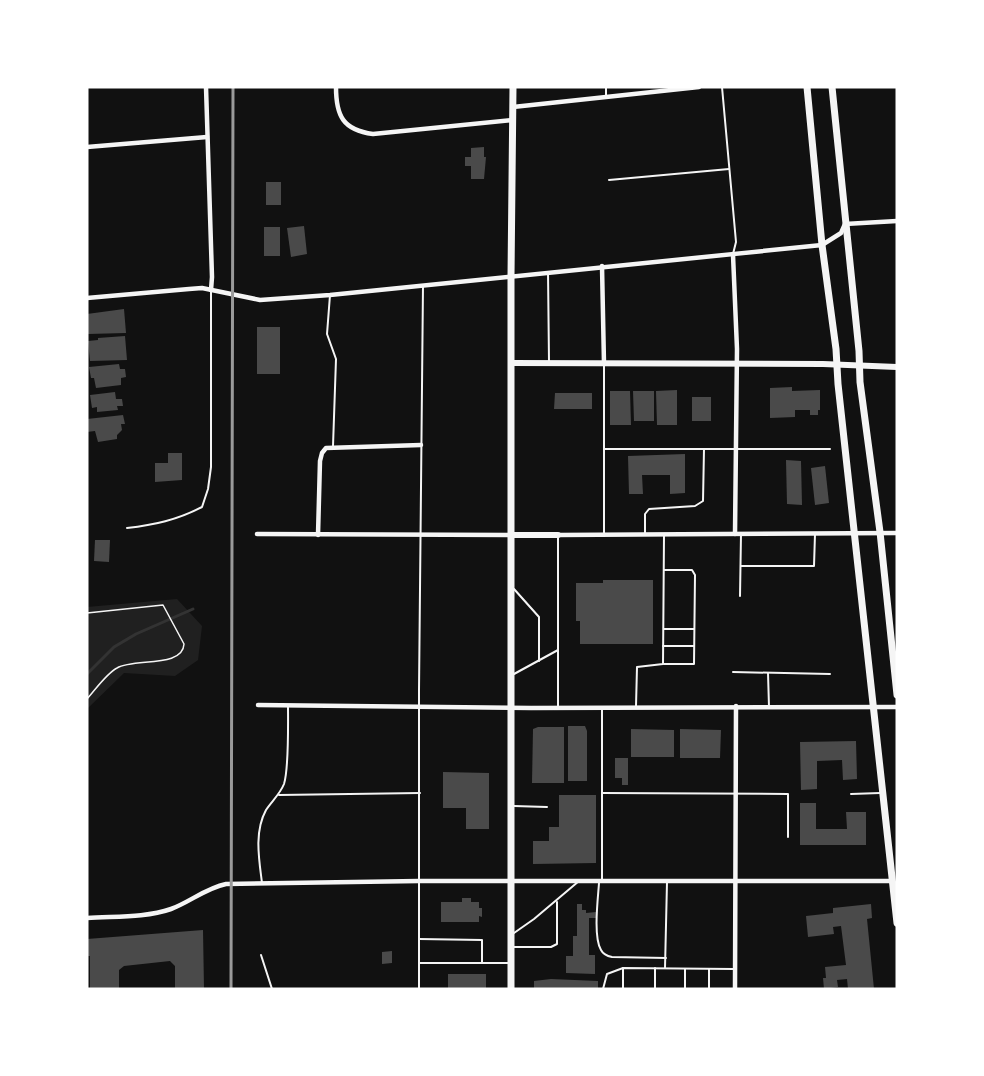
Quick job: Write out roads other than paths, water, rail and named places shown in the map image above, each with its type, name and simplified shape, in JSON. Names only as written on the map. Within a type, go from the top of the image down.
[{"type":"main road","points":[[511,989],[513,87]]},
{"type":"main road","points":[[807,87],[822,245],[873,706],[895,881],[897,922]]},
{"type":"main road","points":[[832,87],[860,382],[880,532],[897,696]]},
{"type":"street","points":[[206,87],[211,290]]},
{"type":"street","points":[[336,87],[339,114],[351,129],[361,133],[373,134],[513,120]]},
{"type":"street","points":[[513,107],[699,87]]},
{"type":"street","points":[[87,147],[207,137]]},
{"type":"street","points":[[87,298],[189,289],[211,290],[260,300],[330,295],[822,245],[841,233],[845,224],[897,221]]},
{"type":"street","points":[[733,255],[736,364],[735,534]]},
{"type":"street","points":[[602,266],[604,364]]},
{"type":"street","points":[[511,363],[897,367]]},
{"type":"street","points":[[318,535],[320,461],[326,448],[421,445]]},
{"type":"street","points":[[257,534],[897,533]]},
{"type":"street","points":[[258,705],[897,707]]},
{"type":"street","points":[[735,989],[736,706]]},
{"type":"street","points":[[87,918],[169,909],[220,885],[262,883],[895,881]]},
{"type":"lane","points":[[606,87],[606,97]]},
{"type":"lane","points":[[722,87],[736,242],[733,255]]},
{"type":"lane","points":[[609,180],[729,169]]},
{"type":"lane","points":[[548,272],[549,363]]},
{"type":"lane","points":[[419,989],[423,285]]},
{"type":"lane","points":[[127,528],[173,520],[202,507],[208,489],[211,467],[211,290]]},
{"type":"lane","points":[[330,295],[327,334],[336,358],[333,446]]},
{"type":"lane","points":[[604,364],[604,535]]},
{"type":"lane","points":[[605,449],[830,449]]},
{"type":"lane","points":[[645,535],[645,514],[650,509],[695,506],[703,501],[704,449]]},
{"type":"lane","points":[[740,596],[741,534]]},
{"type":"lane","points":[[741,566],[814,566],[815,534]]},
{"type":"lane","points":[[558,535],[558,707]]},
{"type":"lane","points":[[663,535],[663,664]]},
{"type":"lane","points":[[636,706],[637,667],[663,664],[693,665],[695,573],[692,570],[664,570]]},
{"type":"lane","points":[[511,586],[539,617],[539,661]]},
{"type":"lane","points":[[663,628],[694,629]]},
{"type":"lane","points":[[663,646],[694,646]]},
{"type":"lane","points":[[511,675],[558,650]]},
{"type":"lane","points":[[733,672],[830,674]]},
{"type":"lane","points":[[768,673],[769,707]]},
{"type":"lane","points":[[262,883],[258,848],[261,824],[266,810],[279,795],[285,782],[288,705]]},
{"type":"lane","points":[[602,706],[598,937],[601,951],[606,956],[612,957],[666,958]]},
{"type":"lane","points":[[851,794],[883,793]]},
{"type":"lane","points":[[279,795],[420,794]]},
{"type":"lane","points":[[602,794],[788,794],[788,837]]},
{"type":"lane","points":[[511,806],[547,807]]},
{"type":"lane","points":[[511,935],[557,902],[579,881]]},
{"type":"lane","points":[[665,968],[667,882]]},
{"type":"lane","points":[[511,947],[555,946],[557,944],[557,902]]},
{"type":"lane","points":[[419,939],[482,940],[482,963]]},
{"type":"lane","points":[[261,955],[272,989]]},
{"type":"lane","points":[[419,963],[511,963]]},
{"type":"lane","points":[[603,989],[607,974],[623,968],[734,969]]},
{"type":"lane","points":[[623,968],[623,989]]},
{"type":"lane","points":[[655,968],[655,989]]},
{"type":"lane","points":[[685,969],[685,989]]},
{"type":"lane","points":[[709,969],[710,989]]},
{"type":"waterway","points":[[87,674],[114,647],[136,634],[193,609]]},
{"type":"railway","points":[[231,989],[233,87]]}]
